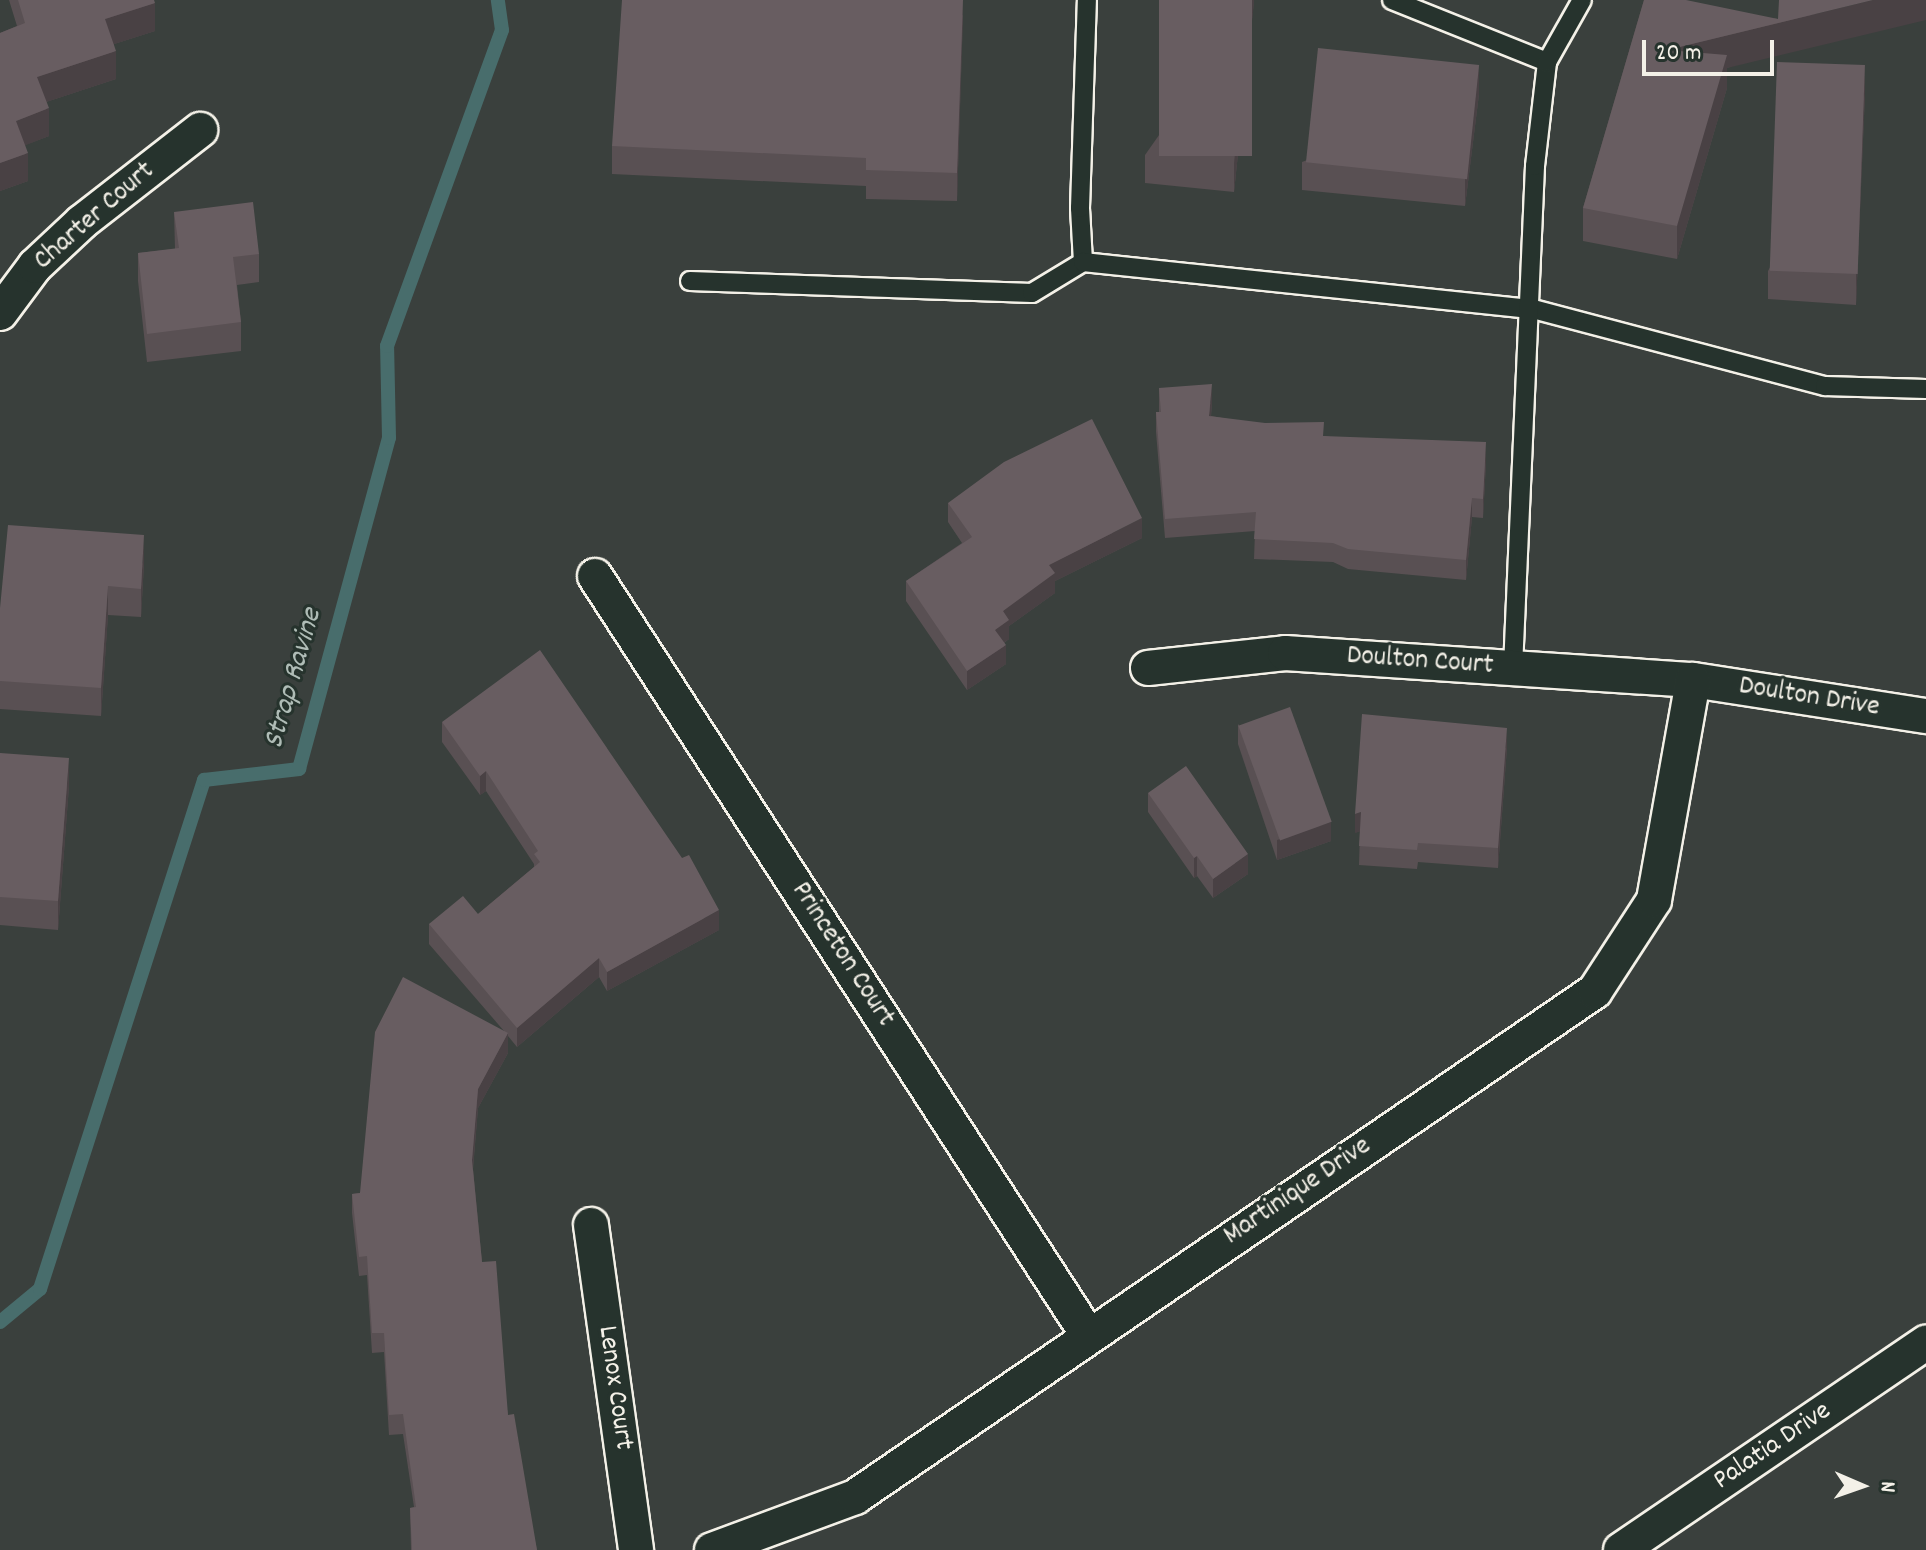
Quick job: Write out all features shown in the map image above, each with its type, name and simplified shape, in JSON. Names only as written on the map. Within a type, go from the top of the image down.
[{"type":"street","name":"Charter Court","points":[[0,313],[35,266],[82,222],[200,130]]},
{"type":"street","name":"Princeton Court","points":[[595,576],[1088,1335]]},
{"type":"street","name":"Doulton Court","points":[[1148,668],[1285,653],[1693,680]]},
{"type":"street","name":"Martinique Drive","points":[[712,1550],[855,1497],[1595,991],[1654,900],[1693,680]]},
{"type":"street","name":"Doulton Drive","points":[[1693,680],[1926,716]]},
{"type":"street","name":"Lenox Court","points":[[591,1225],[636,1550]]},
{"type":"street","name":"Palatia Drive","points":[[1621,1550],[1926,1343]]},
{"type":"lane","points":[[1083,262],[1080,208],[1087,0]]},
{"type":"lane","points":[[1392,0],[1547,62]]},
{"type":"lane","points":[[1513,668],[1533,309],[1535,166],[1547,62],[1582,0]]},
{"type":"lane","points":[[690,281],[1032,293],[1083,262],[1533,309],[1825,386],[1926,389]]},
{"type":"building","points":[[18,0],[154,0],[155,3],[105,19],[116,51],[37,77],[49,108],[16,121],[28,153],[0,163],[0,33],[25,23]]},
{"type":"building","points":[[622,0],[963,0],[957,173],[866,170],[866,158],[612,146]]},
{"type":"building","points":[[1159,0],[1252,0],[1252,156],[1159,156]]},
{"type":"building","points":[[1644,0],[1686,0],[1778,19],[1779,0],[1873,0],[1667,50],[1727,55],[1677,226],[1583,208]]},
{"type":"building","points":[[1318,48],[1479,65],[1467,179],[1306,162]]},
{"type":"building","points":[[1777,62],[1865,65],[1858,274],[1770,271]]},
{"type":"building","points":[[253,202],[259,254],[233,257],[241,322],[147,334],[138,253],[179,248],[174,212]]},
{"type":"building","points":[[1212,384],[1209,416],[1265,423],[1324,422],[1323,436],[1486,442],[1483,499],[1472,498],[1466,560],[1348,549],[1333,543],[1254,539],[1256,512],[1165,519],[1156,412],[1161,412],[1159,388]]},
{"type":"building","points":[[1092,419],[1142,518],[1049,565],[1055,573],[1003,611],[1009,620],[995,630],[1006,645],[967,671],[906,581],[972,537],[948,503],[1004,462]]},
{"type":"building","points":[[8,525],[144,535],[141,589],[108,586],[101,688],[0,681],[0,608]]},
{"type":"building","points":[[540,650],[682,858],[689,855],[719,910],[607,972],[599,958],[517,1028],[429,924],[463,896],[478,914],[540,862],[534,854],[538,851],[486,771],[480,776],[442,722]]},
{"type":"building","points":[[1290,707],[1332,822],[1280,840],[1238,726]]},
{"type":"building","points":[[1362,714],[1507,728],[1498,848],[1418,843],[1417,850],[1359,846],[1361,812],[1355,814]]},
{"type":"building","points":[[0,753],[69,758],[58,901],[0,897]]},
{"type":"building","points":[[1186,766],[1248,854],[1213,879],[1197,856],[1194,858],[1148,793]]},
{"type":"building","points":[[403,977],[508,1033],[478,1089],[472,1160],[482,1262],[496,1261],[508,1415],[514,1414],[537,1550],[412,1550],[410,1508],[416,1507],[403,1414],[389,1415],[384,1333],[372,1333],[367,1256],[359,1257],[352,1194],[360,1193],[375,1032]]},
{"type":"waterway","name":"Strap Ravine","points":[[0,1322],[40,1289],[204,780],[299,769],[389,438],[387,346],[502,30],[498,0]]}]
